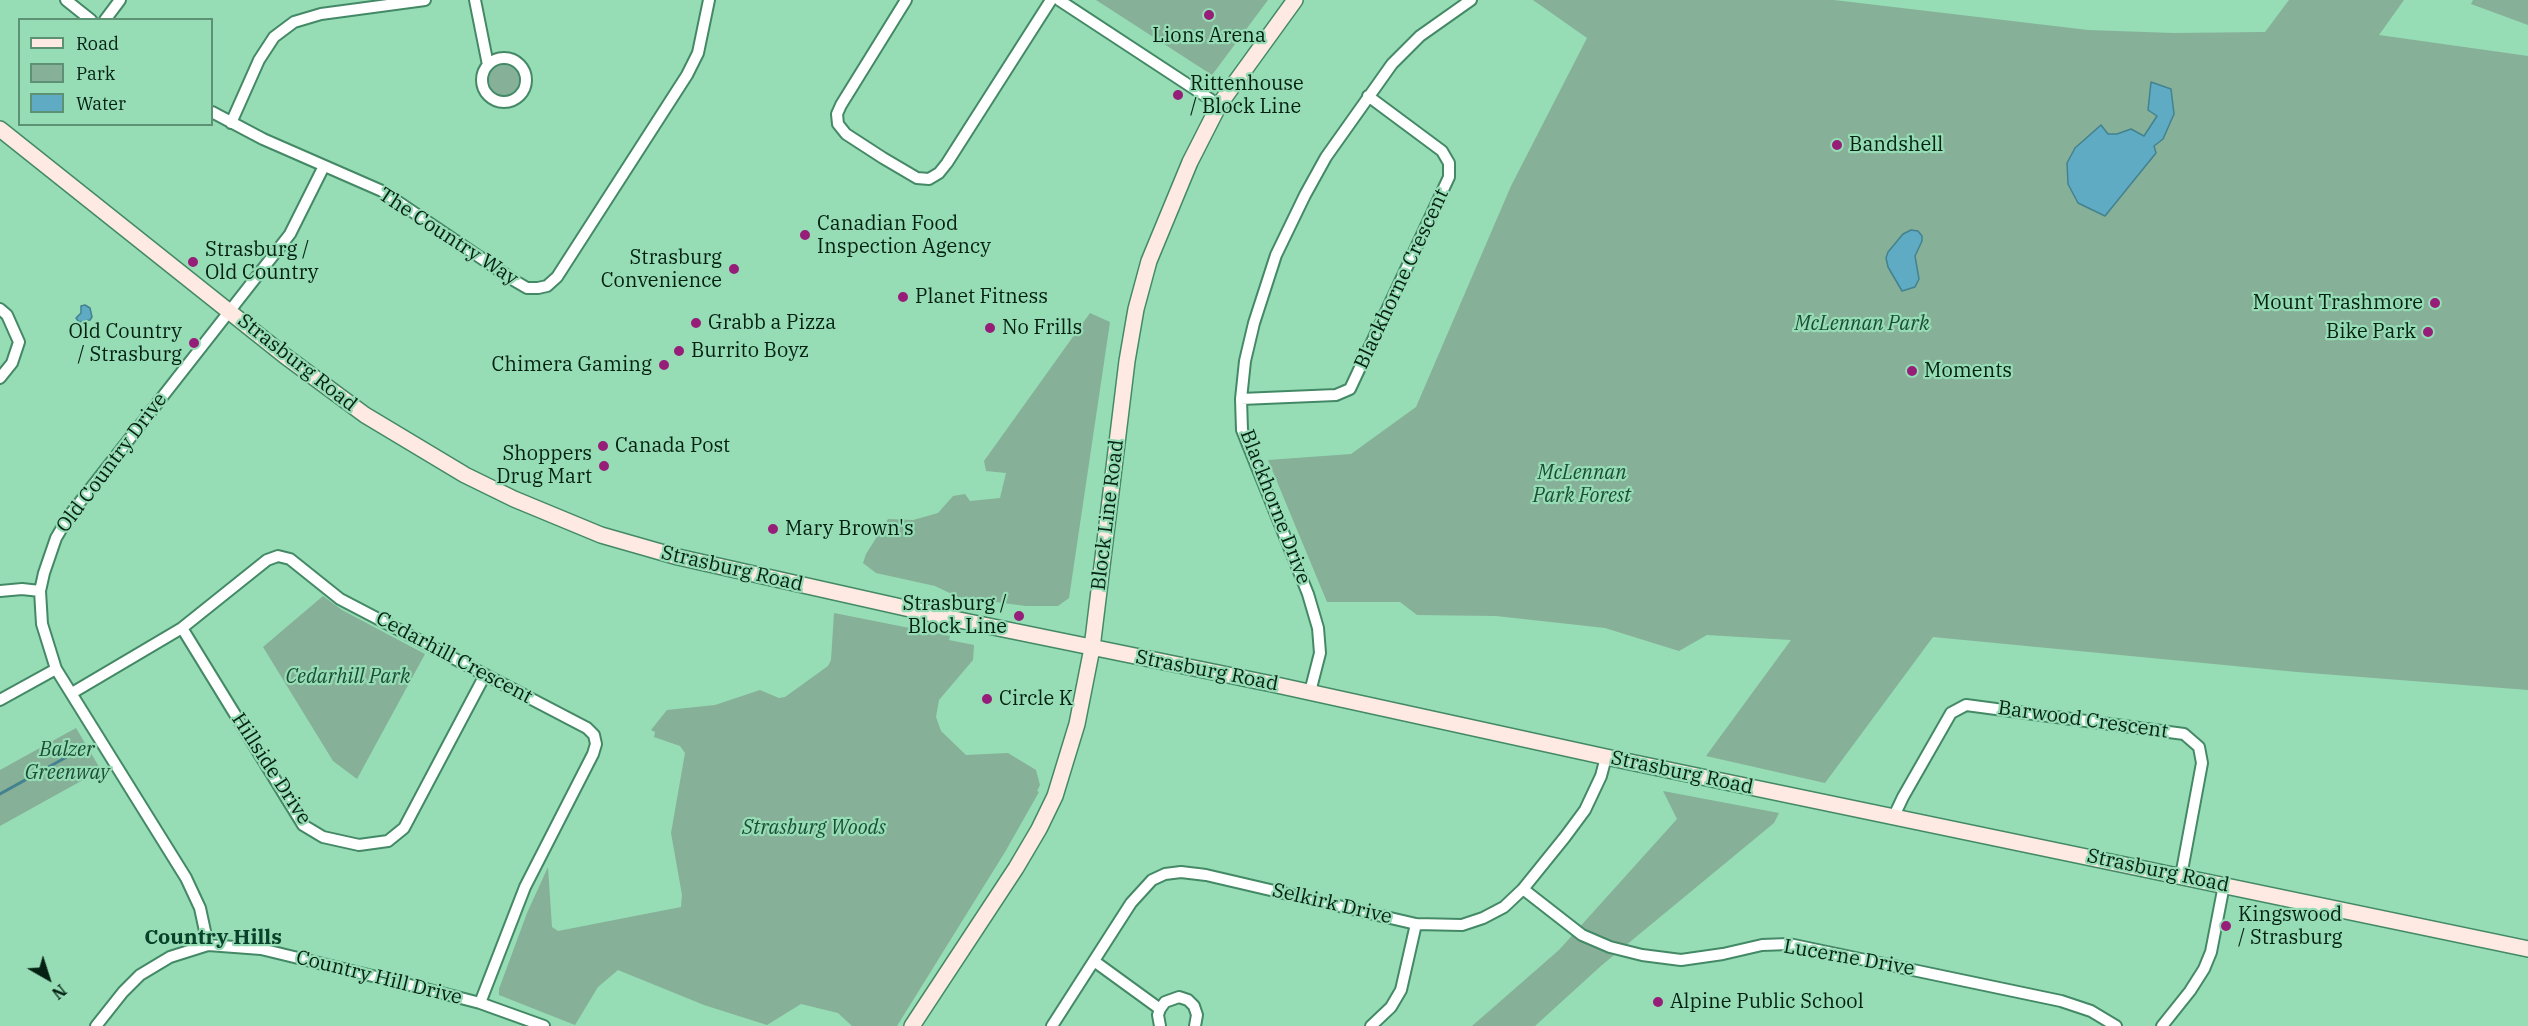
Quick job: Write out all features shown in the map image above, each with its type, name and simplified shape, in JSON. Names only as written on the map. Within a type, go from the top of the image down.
[{"type":"street","points":[[66,0],[88,18]]},
{"type":"street","points":[[106,18],[120,0]]},
{"type":"street","points":[[231,123],[259,60],[274,37],[294,22],[321,14],[425,0]]},
{"type":"street","points":[[475,0],[488,65],[483,74],[482,83],[485,92],[492,99],[508,103],[522,94],[527,79],[519,63],[503,58],[494,60],[488,65]]},
{"type":"street","name":"The Country Way","points":[[213,113],[231,123],[382,191],[527,288],[547,286],[557,277],[687,75],[698,53],[709,0]]},
{"type":"street","points":[[906,0],[841,105],[837,114],[838,124],[846,134],[883,158],[917,178],[929,179],[939,173],[946,163],[1051,0]]},
{"type":"street","points":[[1059,0],[1219,105]]},
{"type":"street","name":"Block Line Road","points":[[912,1026],[1016,868],[1047,813],[1065,766],[1077,724],[1092,648],[1127,361],[1149,261],[1190,162],[1219,105],[1295,0]]},
{"type":"street","name":"Blackhorne Drive","points":[[1310,692],[1320,653],[1318,628],[1308,594],[1242,430],[1241,399],[1245,361],[1254,322],[1276,255],[1326,157],[1392,64],[1420,36],[1471,0]]},
{"type":"street","name":"Blackhorne Crescent","points":[[1241,399],[1336,395],[1350,389],[1449,177],[1449,163],[1442,151],[1368,96]]},
{"type":"street","name":"Strasburg Road","points":[[0,129],[229,311],[365,415],[465,475],[531,507],[601,535],[678,557],[791,584],[2528,949]]},
{"type":"street","name":"Old Country Drive","points":[[208,945],[200,908],[194,893],[56,669],[47,647],[42,624],[40,591],[56,538],[69,516],[291,234],[324,166]]},
{"type":"street","points":[[0,309],[11,321],[19,342],[12,363],[0,378]]},
{"type":"street","name":"Cedarhill Crescent","points":[[72,693],[182,628],[267,560],[278,556],[290,559],[340,599],[587,728],[594,735],[596,744],[525,887],[480,1003]]},
{"type":"street","points":[[0,591],[22,589],[40,591]]},
{"type":"street","name":"Hillside Drive","points":[[182,628],[303,825],[323,837],[359,845],[388,841],[404,828],[485,675]]},
{"type":"street","points":[[0,700],[56,669]]},
{"type":"street","name":"Barwood Crescent","points":[[1894,816],[1951,714],[1966,705],[2184,734],[2199,747],[2202,763],[2181,876]]},
{"type":"street","name":"Selkirk Drive","points":[[1052,1026],[1131,903],[1142,889],[1165,874],[1181,872],[1206,875],[1416,924],[1462,925],[1483,918],[1504,907],[1523,889],[1585,810],[1601,776],[1606,757]]},
{"type":"street","points":[[2162,1026],[2204,969],[2211,952],[2224,885]]},
{"type":"street","name":"Lucerne Drive","points":[[1523,889],[1582,935],[1610,947],[1641,956],[1680,960],[1723,954],[1762,945],[1789,944],[2061,1001],[2091,1011],[2116,1026]]},
{"type":"street","points":[[1371,1026],[1391,1006],[1401,990],[1416,924]]},
{"type":"street","name":"Country Hill Drive","points":[[96,1026],[140,975],[170,957],[208,945],[261,949],[480,1003],[544,1026]]},
{"type":"street","points":[[1094,961],[1160,1009]]},
{"type":"street","points":[[1160,1026],[1158,1015],[1160,1009],[1171,998],[1179,997],[1188,1000],[1194,1006],[1197,1015],[1195,1026]]},
{"type":"green space","points":[[1096,0],[1268,0],[1212,75]]},
{"type":"green space","name":"McLennan Park","points":[[1533,0],[1834,0],[2088,30],[2173,33],[2265,32],[2289,0],[2404,0],[2379,35],[2528,56],[2528,690],[2297,672],[1933,637],[1825,783],[1706,756],[1791,640],[1707,635],[1679,651],[1605,628],[1496,616],[1417,615],[1400,602],[1327,602],[1268,460],[1351,454],[1416,407],[1511,186],[1587,38]]},
{"type":"green space","points":[[2473,0],[2528,0],[2528,25],[2471,4]]},
{"type":"green space","points":[[504,65],[510,66],[518,74],[518,86],[510,94],[504,95],[498,94],[490,86],[489,80],[490,74],[498,66]]},
{"type":"green space","points":[[1090,313],[1110,322],[1069,598],[1058,606],[1026,606],[958,597],[935,586],[876,573],[863,563],[866,554],[888,519],[913,520],[938,513],[953,496],[965,494],[970,501],[1000,498],[1006,473],[986,471],[984,461]]},
{"type":"green space","name":"Cedarhill Park","points":[[323,596],[342,610],[425,654],[357,779],[333,761],[263,647]]},
{"type":"green space","name":"Strasburg Woods","points":[[834,613],[950,636],[949,640],[974,645],[973,660],[939,700],[936,717],[941,731],[966,755],[1008,753],[1036,770],[1040,785],[1037,791],[1039,792],[1005,852],[897,1026],[852,1026],[838,1013],[801,1004],[767,1025],[704,1005],[618,970],[598,987],[575,1025],[499,995],[499,989],[527,913],[548,867],[552,927],[558,931],[681,907],[682,895],[671,833],[685,753],[680,746],[654,737],[655,732],[651,730],[667,710],[715,705],[760,690],[779,698],[785,697],[828,666],[831,660]]},
{"type":"green space","name":"Balzer Greenway","points":[[76,728],[101,770],[0,826],[0,770]]},
{"type":"green space","points":[[1663,791],[1779,813],[1774,823],[1602,965],[1535,1026],[1472,1026],[1559,950],[1677,819]]},
{"type":"water","points":[[2151,82],[2171,89],[2174,114],[2163,139],[2154,146],[2156,153],[2105,216],[2078,203],[2068,184],[2067,163],[2075,148],[2101,125],[2108,134],[2117,134],[2131,129],[2144,136],[2157,116],[2148,110]]},
{"type":"water","points":[[1911,230],[1918,231],[1922,236],[1915,256],[1919,279],[1915,287],[1902,291],[1888,267],[1886,258],[1888,252],[1903,234]]},
{"type":"water","points":[[85,305],[90,308],[92,317],[90,320],[79,322],[76,318],[81,313],[81,306]]},
{"type":"waterway","points":[[0,794],[72,754]]},
{"type":"place","name":"Lions Arena","points":[[1209,15]]},
{"type":"place","name":"Rittenhouse / Block Line","points":[[1178,95]]},
{"type":"place","name":"Bandshell","points":[[1837,145]]},
{"type":"place","name":"Canadian Food Inspection Agency","points":[[805,235]]},
{"type":"place","name":"Strasburg / Old Country","points":[[193,262]]},
{"type":"place","name":"Strasburg Convenience","points":[[734,269]]},
{"type":"place","name":"Planet Fitness","points":[[903,297]]},
{"type":"place","name":"Mount Trashmore","points":[[2435,303]]},
{"type":"place","name":"Grabb a Pizza","points":[[696,323]]},
{"type":"place","name":"No Frills","points":[[990,328]]},
{"type":"place","name":"Bike Park","points":[[2428,332]]},
{"type":"place","name":"Old Country / Strasburg","points":[[194,343]]},
{"type":"place","name":"Burrito Boyz","points":[[679,351]]},
{"type":"place","name":"Chimera Gaming","points":[[664,365]]},
{"type":"place","name":"Moments","points":[[1912,371]]},
{"type":"place","name":"Canada Post","points":[[603,446]]},
{"type":"place","name":"Shoppers Drug Mart","points":[[604,466]]},
{"type":"place","name":"Mary Brown's","points":[[773,529]]},
{"type":"place","name":"Strasburg / Block Line","points":[[1019,616]]},
{"type":"place","name":"Circle K","points":[[987,699]]},
{"type":"place","name":"Kingswood / Strasburg","points":[[2226,926]]},
{"type":"place","name":"Alpine Public School","points":[[1658,1002]]},
{"type":"district","name":"Country Hills","points":[[213,938]]},
{"type":"park label","name":"McLennan Park Forest","points":[[1582,484]]}]
